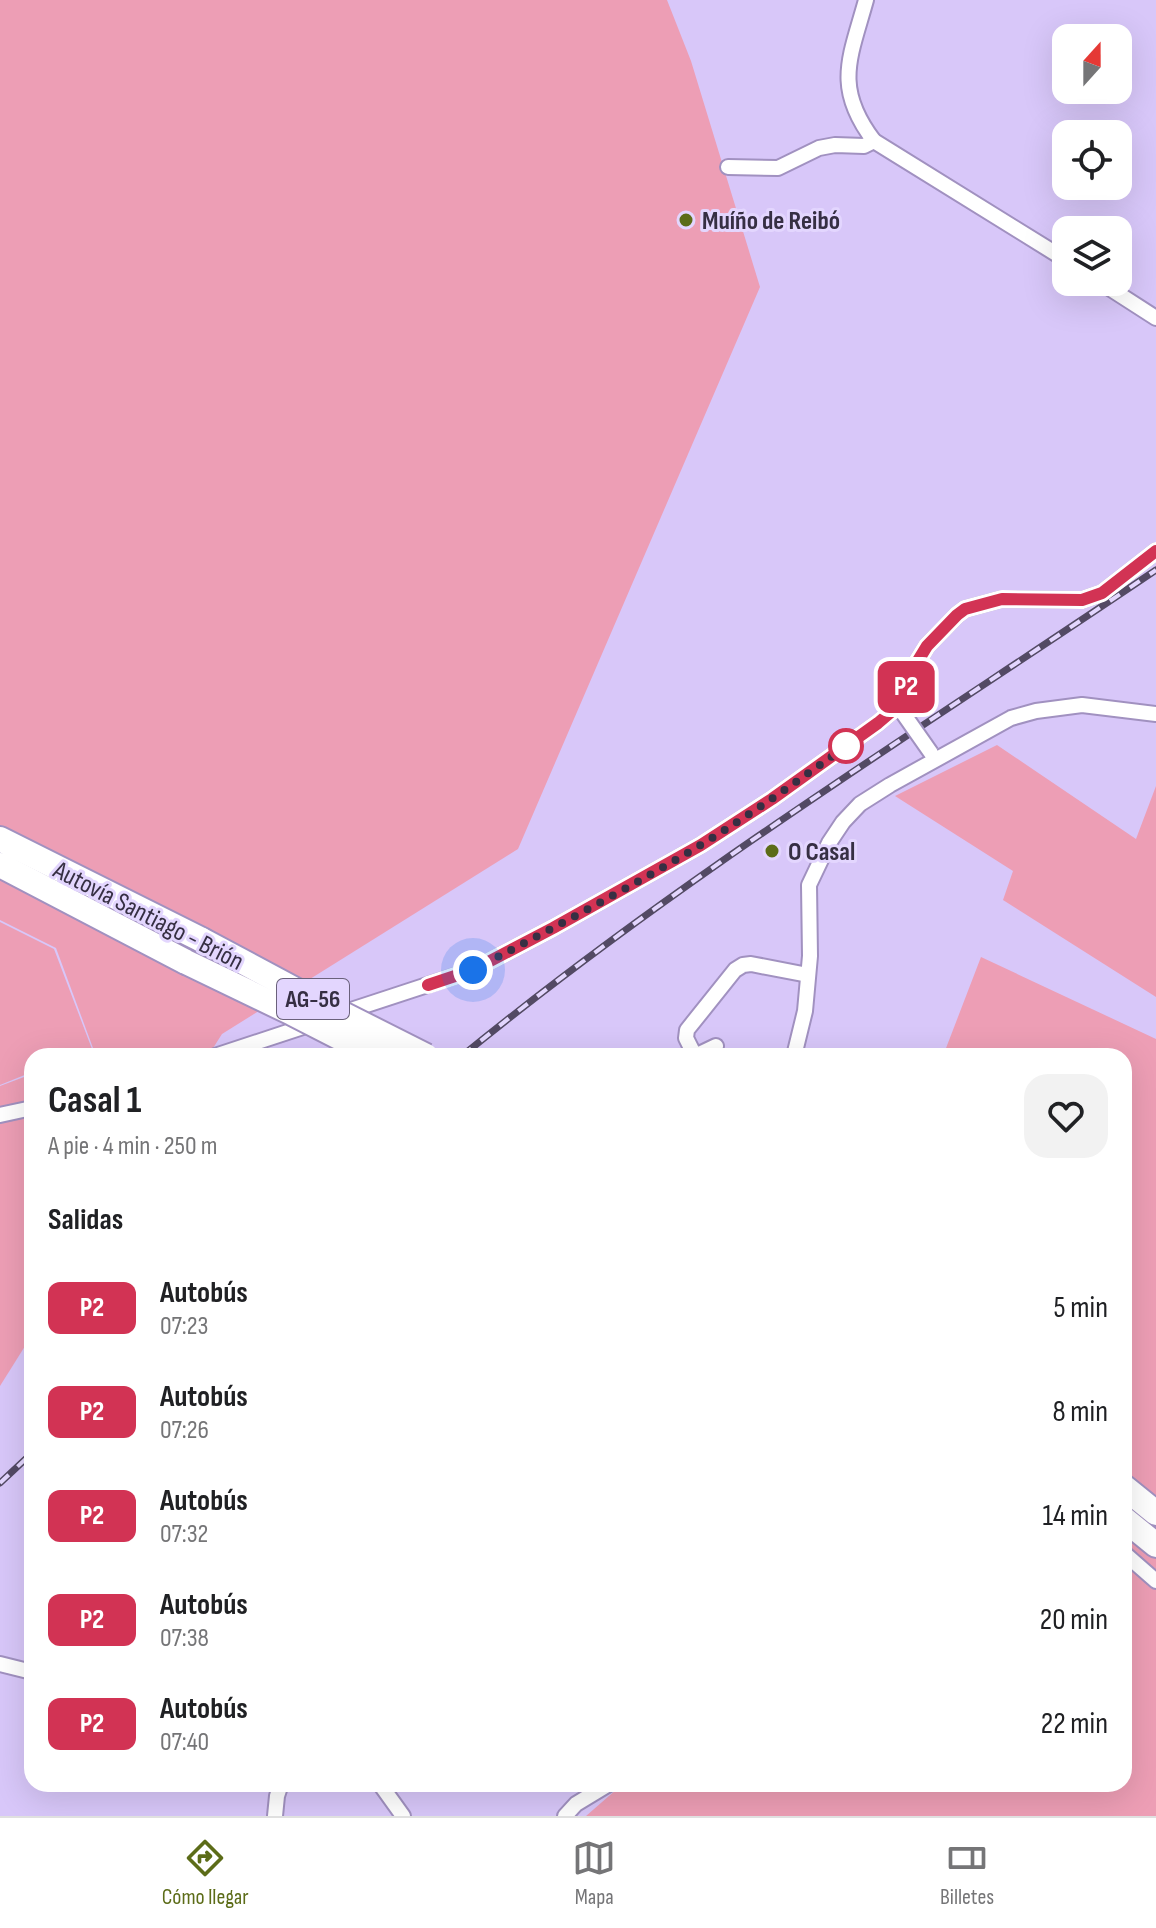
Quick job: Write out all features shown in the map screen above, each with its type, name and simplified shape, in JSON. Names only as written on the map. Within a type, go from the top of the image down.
[{"type":"highway","name":"Autovía Santiago - Brión","points":[[0,839],[410,1048]]},
{"type":"highway","name":"Autovía Santiago - Brión","points":[[0,865],[360,1048]]},
{"type":"highway","points":[[1132,1494],[1156,1513]]},
{"type":"highway","points":[[1132,1526],[1156,1545]]},
{"type":"street","points":[[866,0],[847,77],[853,102],[874,141],[1052,251]]},
{"type":"street","points":[[728,167],[778,168],[819,148],[864,146],[874,141]]},
{"type":"street","points":[[1122,296],[1156,318]]},
{"type":"street","points":[[239,1048],[473,970],[566,921],[701,845],[772,799],[878,723],[898,706],[927,646],[965,609],[1002,599],[1082,600],[1102,593],[1156,551]]},
{"type":"street","points":[[796,1048],[805,1011],[810,956],[809,885],[829,843],[860,804],[934,756],[1011,718],[1082,705],[1156,714]]},
{"type":"street","points":[[898,706],[934,756]]},
{"type":"street","points":[[691,1048],[686,1038],[687,1030],[735,970],[743,965],[808,975]]},
{"type":"street","points":[[712,1048],[716,1046]]},
{"type":"street","points":[[0,1115],[24,1110]]},
{"type":"street","points":[[1132,1560],[1156,1581]]},
{"type":"street","points":[[0,1664],[24,1670]]},
{"type":"street","points":[[275,1816],[278,1792]]},
{"type":"street","points":[[386,1792],[403,1816]]},
{"type":"street","points":[[565,1816],[576,1804],[596,1792]]},
{"type":"shaded area","points":[[0,0],[667,0],[691,61],[760,287],[518,849],[222,1034],[213,1048],[93,1048],[56,948],[0,920]]},
{"type":"shaded area","points":[[997,745],[1136,839],[1156,786],[1156,997],[1003,900],[1013,871],[895,796]]},
{"type":"shaded area","points":[[0,922],[54,949],[92,1048],[24,1048],[24,1075],[0,1085]]},
{"type":"shaded area","points":[[981,957],[1156,1039],[1156,1816],[586,1816],[614,1792],[1132,1792],[1132,1048],[946,1048]]},
{"type":"shaded area","points":[[24,1077],[24,1348],[0,1386],[0,1086]]},
{"type":"railway","points":[[472,1048],[545,990],[716,865],[1156,570]]},
{"type":"railway","points":[[0,1483],[24,1460]]},
{"type":"bus line","name":"P2","points":[[428,985],[473,970],[553,928],[701,845],[772,799],[898,706],[927,646],[965,609],[1002,599],[1082,600],[1102,593],[1156,551]]},
{"type":"place","name":"Muíño de Reibó","points":[[686,220]]},
{"type":"place","name":"O Casal","points":[[772,851]]},
{"type":"route","points":[[473,970],[701,845],[857,739],[846,746]]}]
